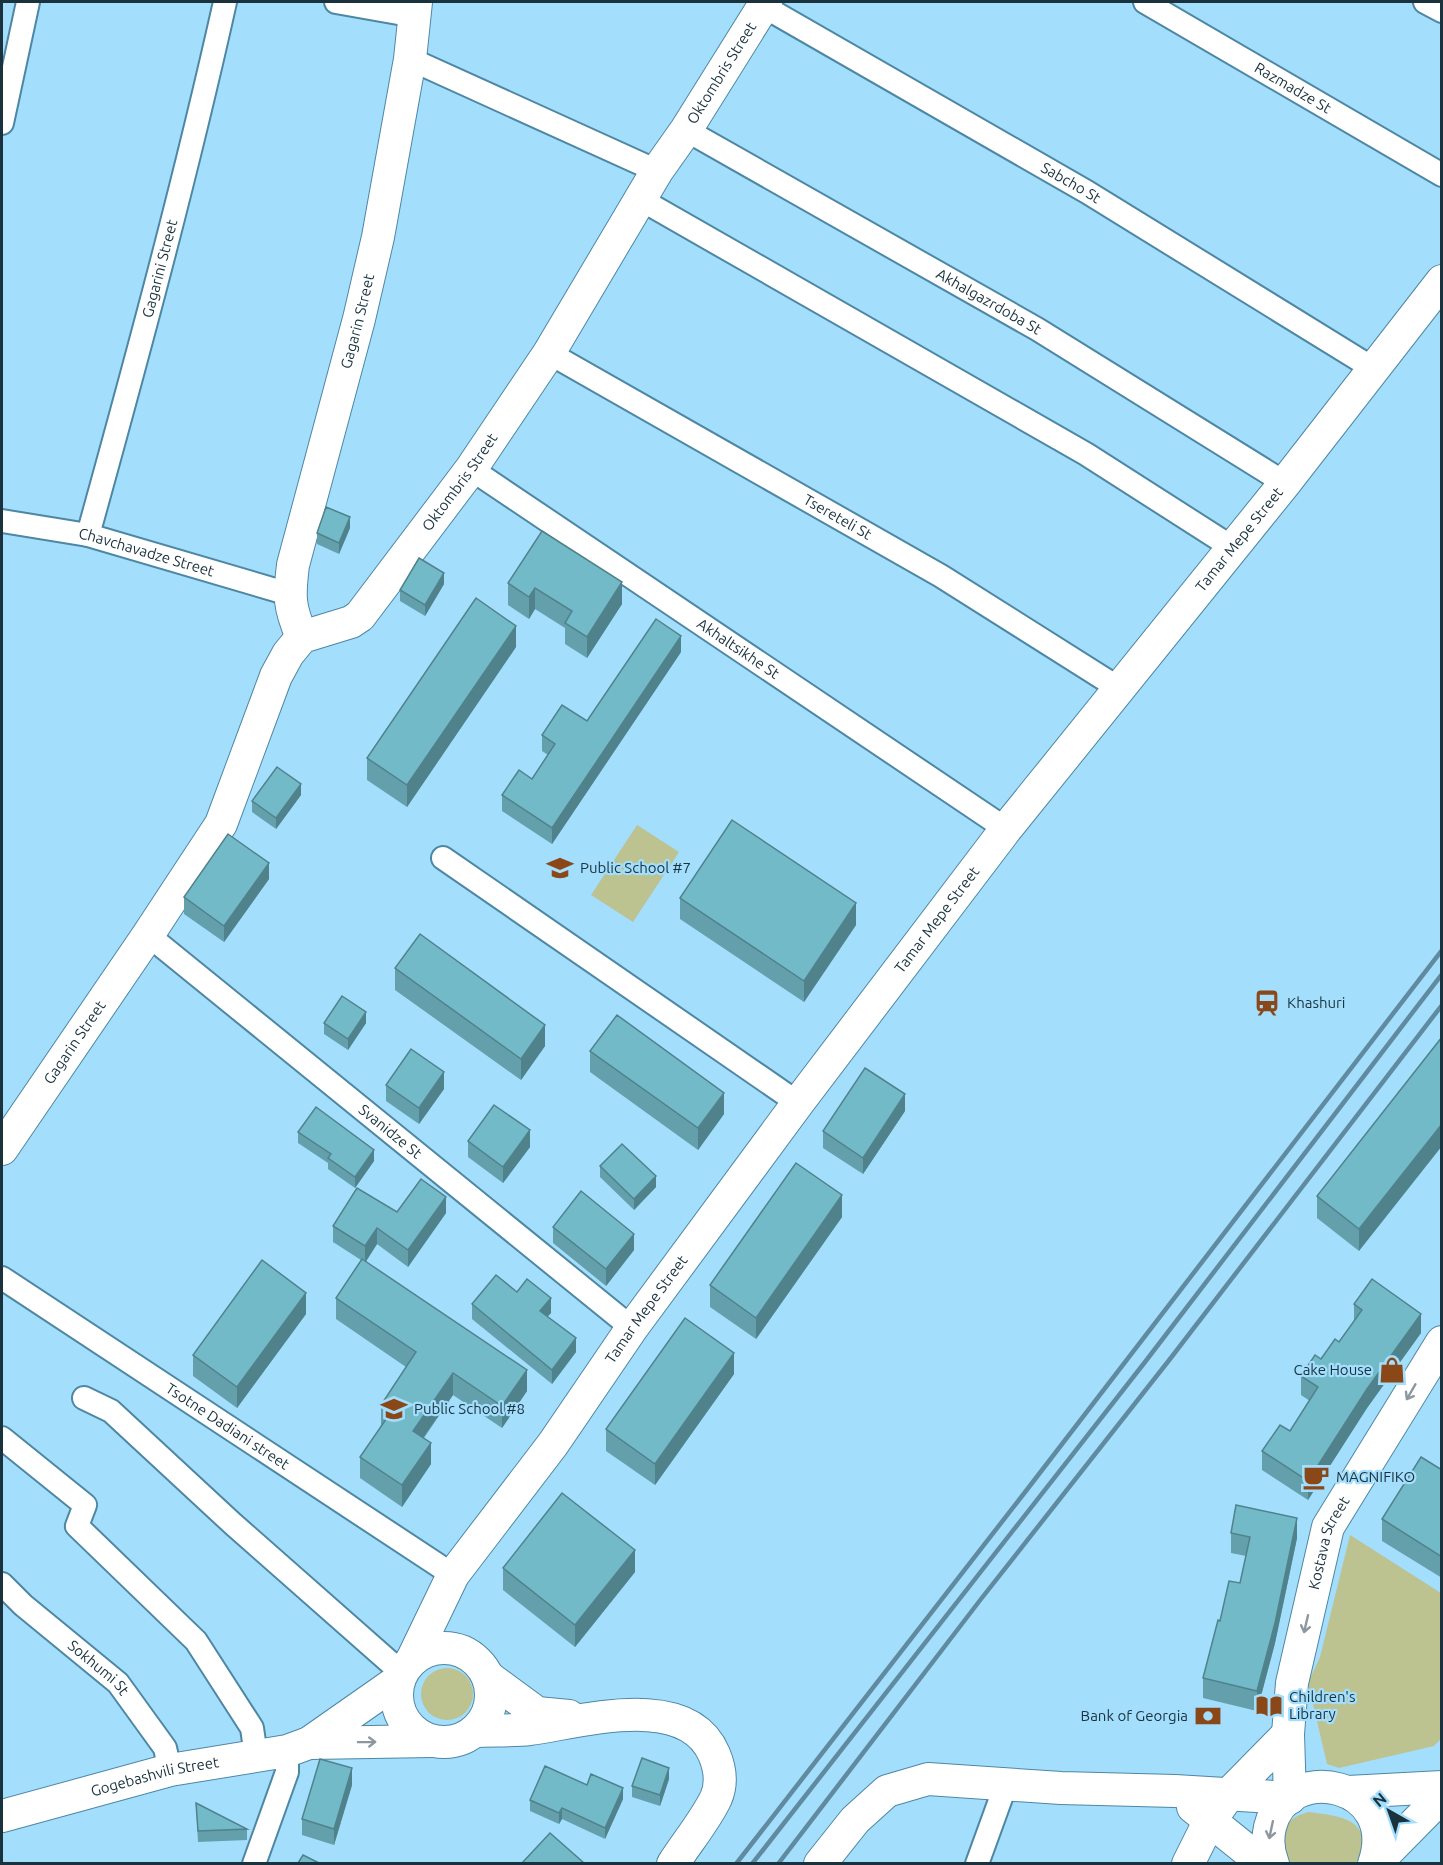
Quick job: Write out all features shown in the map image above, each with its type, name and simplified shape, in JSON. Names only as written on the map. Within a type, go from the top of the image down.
[{"type":"street","points":[[2,123],[28,2]]},
{"type":"street","name":"Gagarini Street","points":[[88,535],[163,262],[198,123],[225,2]]},
{"type":"street","points":[[336,2],[415,9]]},
{"type":"street","name":"Razmadze St","points":[[1145,2],[1442,175]]},
{"type":"street","points":[[1425,2],[1442,11]]},
{"type":"street","name":"Oktombris Street","points":[[302,637],[351,622],[360,616],[471,469],[549,353],[657,171],[686,130],[763,3]]},
{"type":"street","name":"Sabcho St","points":[[763,3],[1087,192],[1374,369]]},
{"type":"street","name":"Gagarin Street","points":[[302,637],[291,609],[289,594],[293,565],[359,319],[378,237],[410,59],[415,9]]},
{"type":"street","points":[[410,59],[657,171]]},
{"type":"street","name":"Akhalgazrdoba St","points":[[686,130],[1037,329],[1285,483]]},
{"type":"street","points":[[640,199],[1086,454],[1233,548]]},
{"type":"street","name":"Tamar Mepe Street","points":[[404,1671],[453,1575],[553,1444],[632,1328],[798,1103],[1006,829],[1285,483],[1442,281]]},
{"type":"street","name":"Tsereteli St","points":[[549,353],[941,576],[1120,688]]},
{"type":"street","name":"Akhaltsikhe St","points":[[471,469],[1006,829]]},
{"type":"street","name":"Chavchavadze Street","points":[[2,521],[88,535],[289,594]]},
{"type":"street","points":[[148,935],[221,824],[276,676],[288,654],[302,637]]},
{"type":"street","points":[[442,858],[798,1103]]},
{"type":"street","name":"Gagarin Street","points":[[2,1149],[148,935]]},
{"type":"street","name":"Svanidze St","points":[[148,935],[632,1328]]},
{"type":"street","name":"Tsotne Dadiani street","points":[[2,1278],[453,1575]]},
{"type":"street","name":"Kostava Street","points":[[1290,1798],[1288,1734],[1292,1683],[1328,1527],[1442,1342]]},
{"type":"street","points":[[84,1398],[111,1411],[233,1524],[404,1671]]},
{"type":"street","points":[[2,1438],[85,1505],[77,1526],[196,1641],[252,1728],[256,1756]]},
{"type":"street","points":[[453,1575],[453,1614],[491,1692],[490,1706],[484,1720],[475,1731]]},
{"type":"street","name":"Sokhumi St","points":[[2,1584],[23,1605],[118,1683],[165,1748],[170,1770]]},
{"type":"street","points":[[591,1718],[537,1713],[456,1649],[441,1648],[425,1652],[404,1671],[396,1695],[399,1711],[407,1725],[419,1735],[433,1741],[455,1740],[475,1731],[528,1729],[591,1718],[632,1715],[660,1716],[684,1722],[699,1731],[712,1747],[719,1764],[720,1781],[716,1797],[674,1863]]},
{"type":"street","name":"Gogebashvili Street","points":[[298,1747],[404,1671]]},
{"type":"street","points":[[1188,1863],[1209,1822],[1230,1793],[1288,1734]]},
{"type":"street","name":"Gogebashvili Street","points":[[2,1816],[170,1770],[298,1747],[433,1741]]},
{"type":"street","points":[[254,1863],[298,1747]]},
{"type":"street","points":[[820,1863],[855,1820],[887,1791],[928,1779],[1230,1793],[1290,1798]]},
{"type":"street","points":[[976,1863],[1006,1784]]},
{"type":"street","points":[[1273,1863],[1268,1843],[1271,1823],[1281,1806],[1290,1798],[1310,1788],[1322,1786],[1348,1791],[1442,1787]]},
{"type":"street","points":[[1175,1791],[1209,1822],[1264,1863]]},
{"type":"street","points":[[1348,1791],[1362,1802],[1384,1852],[1442,1796]]},
{"type":"green space","points":[[637,825],[679,852],[633,922],[591,895]]},
{"type":"green space","points":[[1350,1535],[1441,1593],[1442,1738],[1434,1746],[1339,1768],[1327,1764],[1308,1683],[1320,1657]]},
{"type":"green space","points":[[447,1668],[461,1672],[469,1680],[473,1694],[469,1708],[461,1716],[447,1720],[433,1716],[425,1708],[421,1694],[425,1680],[433,1672]]},
{"type":"green space","points":[[1308,1812],[1336,1816],[1359,1828],[1362,1846],[1355,1863],[1288,1862],[1280,1842],[1282,1836],[1292,1819]]},
{"type":"building","points":[[326,507],[350,517],[339,543],[317,533]]},
{"type":"building","points":[[542,531],[622,582],[587,637],[565,623],[572,611],[535,588],[529,597],[508,583]]},
{"type":"building","points":[[419,558],[444,573],[425,605],[400,590]]},
{"type":"building","points":[[476,598],[516,626],[407,785],[367,758]]},
{"type":"building","points":[[656,619],[681,636],[552,828],[502,795],[519,770],[532,779],[555,744],[542,735],[562,705],[587,721]]},
{"type":"building","points":[[277,767],[301,784],[276,818],[252,801]]},
{"type":"building","points":[[732,820],[856,903],[804,981],[680,898]]},
{"type":"building","points":[[228,834],[269,863],[224,926],[184,897]]},
{"type":"building","points":[[420,934],[545,1025],[521,1059],[395,968]]},
{"type":"building","points":[[342,996],[366,1012],[348,1039],[324,1023]]},
{"type":"building","points":[[617,1015],[724,1093],[698,1128],[590,1051]]},
{"type":"building","points":[[1442,1037],[1442,1124],[1359,1229],[1317,1196]]},
{"type":"building","points":[[411,1049],[444,1072],[419,1108],[386,1085]]},
{"type":"building","points":[[865,1068],[905,1094],[863,1158],[823,1131]]},
{"type":"building","points":[[494,1105],[530,1130],[503,1167],[468,1141]]},
{"type":"building","points":[[316,1107],[374,1150],[355,1177],[328,1158],[331,1154],[298,1132]]},
{"type":"building","points":[[622,1144],[656,1176],[634,1199],[600,1166]]},
{"type":"building","points":[[796,1163],[842,1195],[756,1318],[710,1285]]},
{"type":"building","points":[[421,1179],[446,1197],[408,1250],[377,1228],[365,1246],[333,1226],[357,1188],[397,1212]]},
{"type":"building","points":[[581,1191],[634,1234],[606,1269],[553,1227]]},
{"type":"building","points":[[362,1259],[527,1370],[502,1406],[453,1373],[413,1431],[431,1443],[402,1485],[360,1457],[391,1412],[381,1405],[416,1352],[336,1298]]},
{"type":"building","points":[[262,1260],[306,1293],[237,1387],[193,1355]]},
{"type":"building","points":[[496,1275],[517,1292],[527,1279],[551,1298],[540,1311],[576,1338],[552,1370],[472,1304]]},
{"type":"building","points":[[1372,1279],[1421,1314],[1367,1389],[1308,1481],[1262,1451],[1280,1425],[1290,1431],[1318,1387],[1301,1376],[1315,1355],[1321,1359],[1335,1339],[1339,1342],[1362,1310],[1354,1304]]},
{"type":"building","points":[[685,1318],[734,1353],[655,1464],[606,1429]]},
{"type":"building","points":[[1421,1457],[1442,1470],[1442,1557],[1382,1519]]},
{"type":"building","points":[[562,1493],[635,1550],[575,1625],[503,1568]]},
{"type":"building","points":[[1236,1505],[1297,1518],[1275,1623],[1257,1691],[1203,1678],[1229,1581],[1240,1583],[1250,1537],[1231,1533]]},
{"type":"building","points":[[642,1758],[669,1768],[660,1795],[632,1786]]},
{"type":"building","points":[[320,1759],[352,1768],[334,1829],[302,1819]]},
{"type":"building","points":[[545,1766],[587,1785],[591,1774],[623,1788],[605,1828],[562,1808],[559,1813],[530,1800]]},
{"type":"building","points":[[196,1803],[247,1829],[198,1831]]},
{"type":"building","points":[[550,1833],[584,1863],[522,1863]]},
{"type":"building","points":[[303,1855],[319,1863],[298,1863]]},
{"type":"railway","points":[[736,1864],[1442,950]]},
{"type":"railway","points":[[752,1864],[1145,1362],[1442,974]]},
{"type":"railway","points":[[778,1864],[1442,1005]]},
{"type":"place","name":"Public School #7","points":[[560,868]]},
{"type":"place","name":"Khashuri","points":[[1267,1003]]},
{"type":"place","name":"Cake House","points":[[1392,1370]]},
{"type":"place","name":"Public School #8","points":[[394,1409]]},
{"type":"place","name":"MAGNIFIKO","points":[[1316,1477]]},
{"type":"place","name":"Children's Library","points":[[1269,1706]]},
{"type":"place","name":"Bank of Georgia","points":[[1208,1716]]}]
